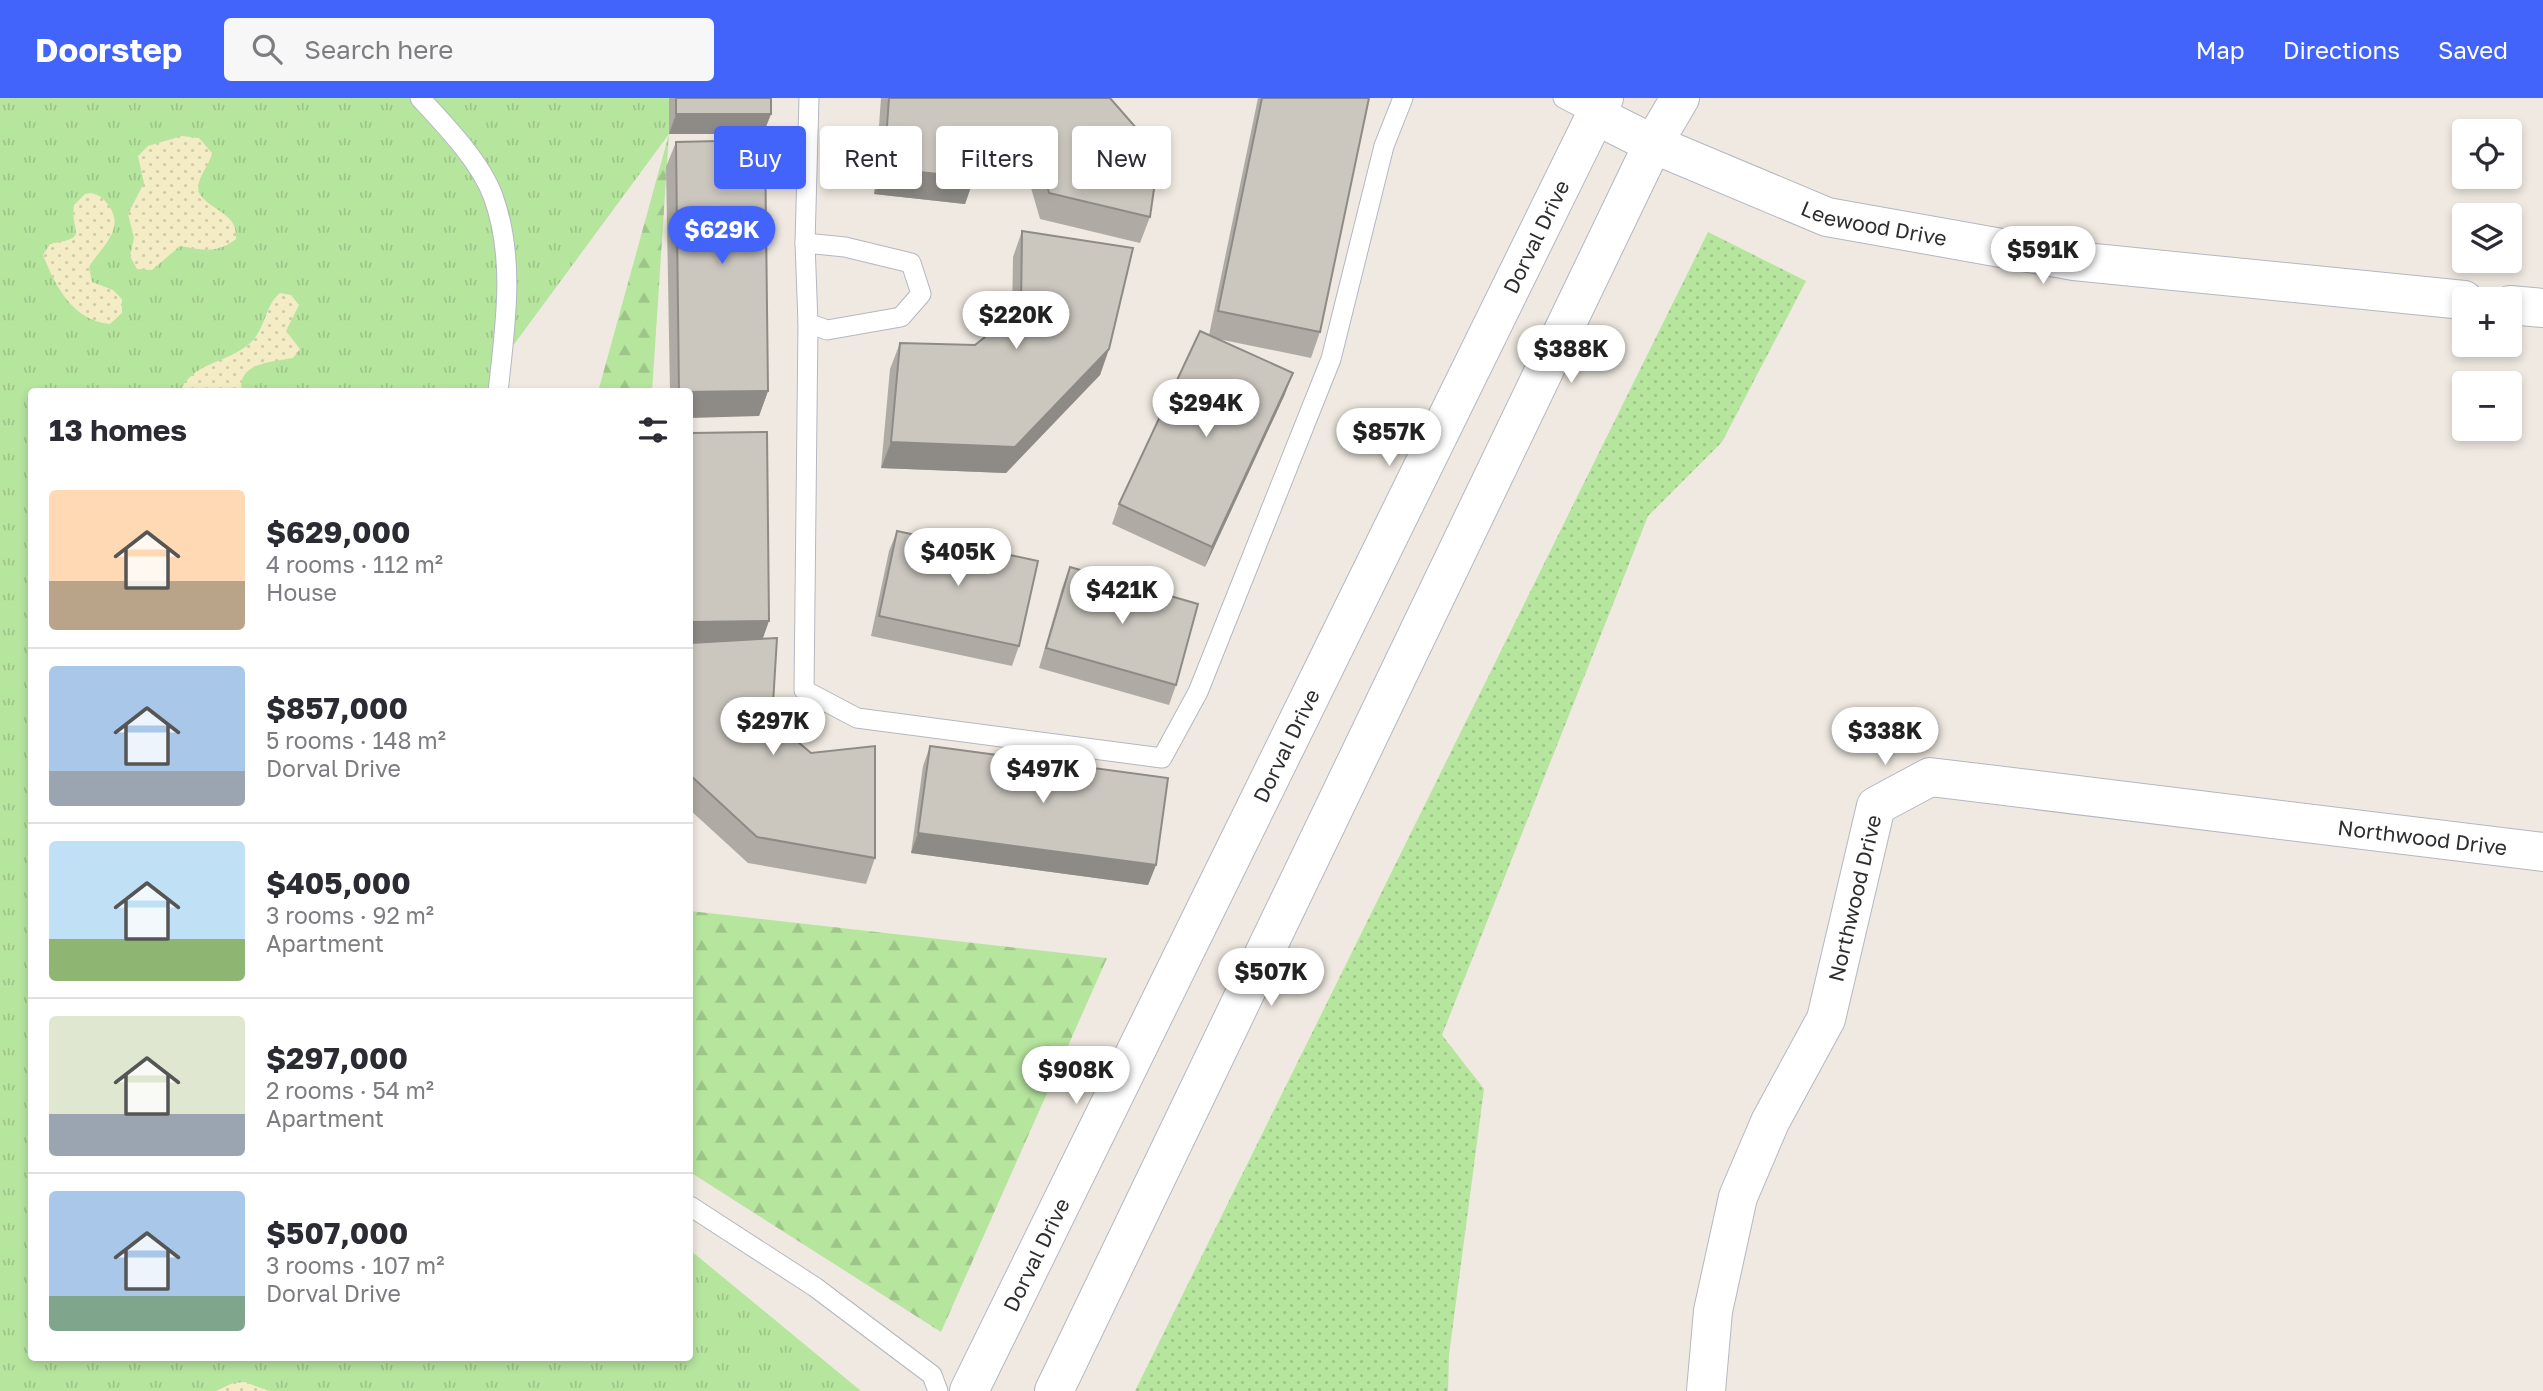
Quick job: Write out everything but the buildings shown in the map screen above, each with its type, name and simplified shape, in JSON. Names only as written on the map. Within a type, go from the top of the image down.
[{"type":"main road","points":[[1054,1391],[1653,144],[1680,98]]},
{"type":"main road","name":"Leewood Drive","points":[[1587,104],[1653,144],[1828,217],[2074,261],[2452,299]]},
{"type":"main road","name":"Dorval Drive","points":[[969,1391],[1587,104]]},
{"type":"main road","points":[[2522,305],[2543,308]]},
{"type":"main road","name":"Northwood Drive","points":[[1706,1391],[1713,1311],[1738,1197],[1770,1122],[1826,1019],[1876,806],[1930,777],[2543,852]]},
{"type":"lane","points":[[420,98],[458,139],[493,195],[509,264],[498,388]]},
{"type":"lane","points":[[809,98],[805,243],[808,323],[804,690],[857,718],[1162,758],[1199,692],[1331,359],[1384,146],[1403,98]]},
{"type":"lane","points":[[805,243],[845,247],[911,263],[921,294],[901,317],[827,330],[808,323]]},
{"type":"lane","points":[[693,1208],[815,1287],[932,1375],[938,1391]]},
{"type":"green space","points":[[0,98],[675,98],[669,134],[501,362],[494,388],[28,388],[28,1361],[693,1361],[693,1252],[861,1391],[0,1391]]},
{"type":"green space","points":[[669,134],[652,388],[599,388]]},
{"type":"green space","points":[[1708,232],[1806,281],[1722,442],[1648,516],[1442,1035],[1484,1089],[1449,1355],[1448,1391],[1135,1391]]},
{"type":"green space","points":[[693,911],[1107,958],[941,1332],[693,1174]]},
{"type":"sand","points":[[182,136],[199,138],[212,153],[199,183],[199,193],[233,223],[236,239],[216,249],[180,246],[152,270],[137,269],[130,256],[134,238],[128,214],[144,183],[138,156],[148,146]]},
{"type":"sand","points":[[92,193],[109,206],[115,223],[110,238],[89,267],[92,282],[113,290],[122,299],[122,313],[110,324],[85,316],[67,300],[43,255],[50,244],[75,236],[74,205],[85,194]]},
{"type":"sand","points":[[280,293],[291,295],[299,305],[286,331],[300,349],[293,358],[250,369],[242,382],[242,388],[182,388],[192,375],[201,369],[249,344],[259,332]]},
{"type":"sand","points":[[245,1382],[269,1391],[216,1391],[233,1383]]}]
